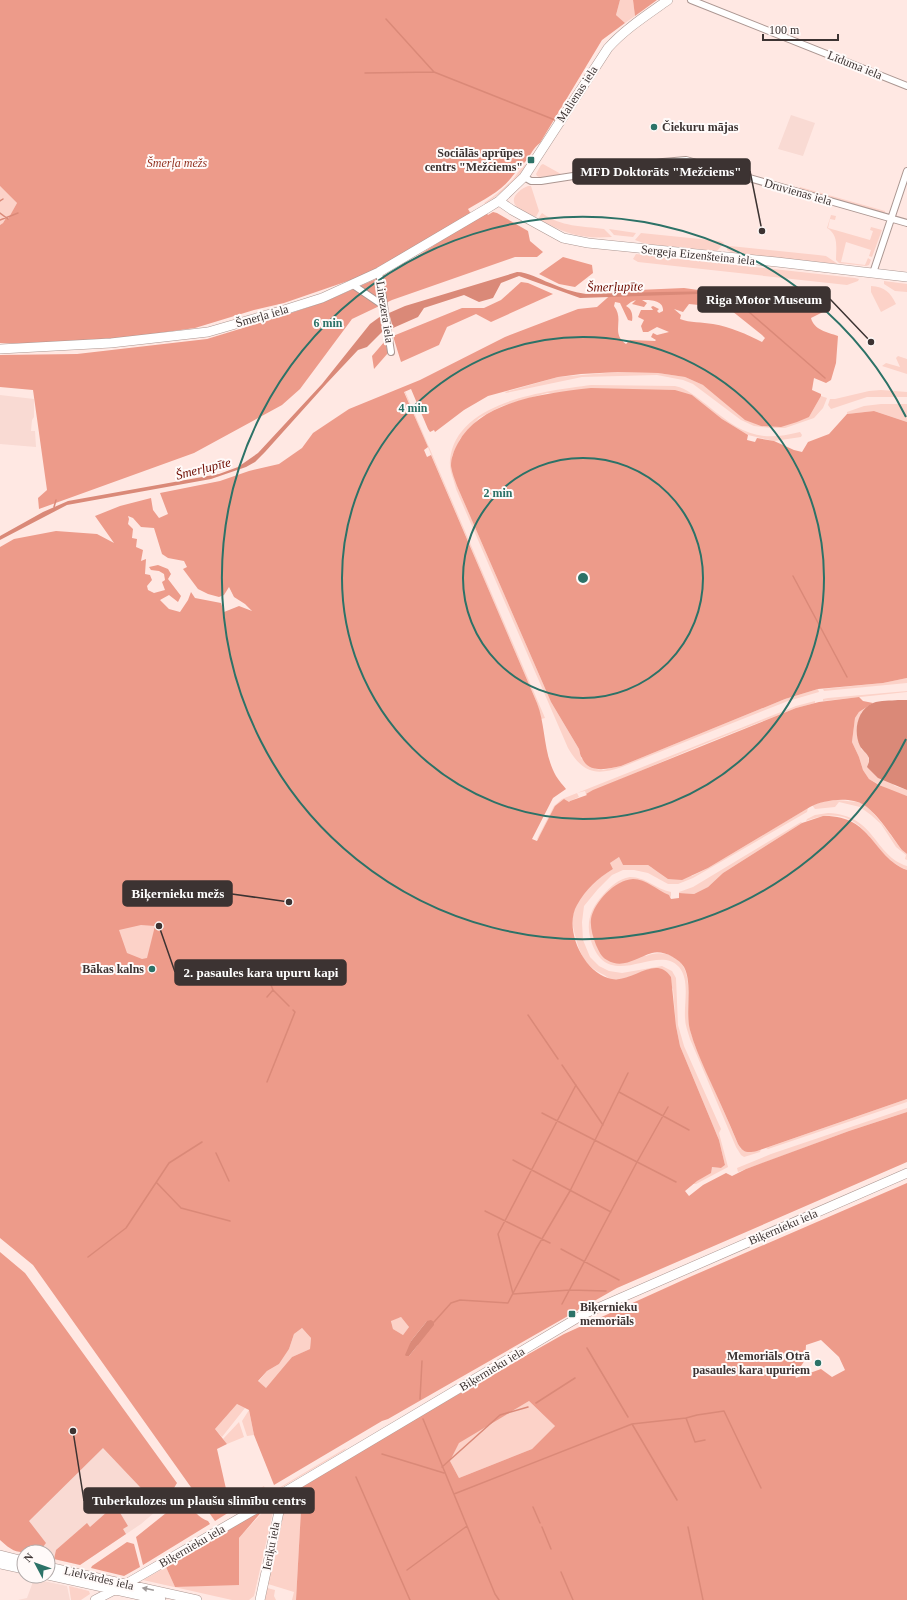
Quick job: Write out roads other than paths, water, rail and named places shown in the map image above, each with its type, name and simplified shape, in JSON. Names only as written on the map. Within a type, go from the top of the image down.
[{"type":"street","name":"Malienas iela","points":[[499,200],[524,177],[608,48],[629,28],[668,0]]},
{"type":"street","name":"Līduma iela","points":[[692,0],[907,86]]},
{"type":"street","name":"Druvienas iela","points":[[524,177],[531,181],[541,181],[663,162],[686,160],[907,223]]},
{"type":"street","points":[[873,273],[907,171]]},
{"type":"street","name":"Šmerļa iela","points":[[0,349],[111,344],[208,332],[284,310],[322,298],[379,272],[499,200]]},
{"type":"street","name":"Sergeja Eizenšteina iela","points":[[499,200],[512,210],[563,238],[588,243],[907,277]]},
{"type":"street","name":"Linezera iela","points":[[379,272],[391,352]]},
{"type":"street","points":[[353,284],[384,306]]},
{"type":"street","name":"Biķernieku iela","points":[[95,1600],[126,1584],[282,1493],[584,1314],[907,1174]]},
{"type":"street","name":"Ieriķu iela","points":[[260,1600],[282,1493]]},
{"type":"street","points":[[0,1555],[16,1559]]},
{"type":"street","points":[[0,1564],[16,1567]]},
{"type":"street","name":"Lielvārdes iela","points":[[56,1569],[197,1600]]},
{"type":"street","name":"Lielvārdes iela","points":[[56,1577],[161,1600]]},
{"type":"waterway","points":[[386,19],[434,72],[555,120]]},
{"type":"waterway","points":[[365,73],[434,72]]},
{"type":"waterway","points":[[0,213],[8,219]]},
{"type":"waterway","points":[[0,220],[18,213]]},
{"type":"waterway","points":[[727,293],[825,378]]},
{"type":"waterway","points":[[54,507],[56,500]]},
{"type":"waterway","points":[[793,576],[847,677]]},
{"type":"waterway","points":[[269,980],[273,990],[289,1006]]},
{"type":"waterway","points":[[267,997],[273,990]]},
{"type":"waterway","points":[[267,1082],[295,1012],[293,1010]]},
{"type":"waterway","points":[[528,1015],[558,1059]]},
{"type":"waterway","points":[[562,1065],[603,1125]]},
{"type":"waterway","points":[[434,1322],[451,1303],[460,1300],[508,1303],[536,1249],[570,1191],[628,1073]]},
{"type":"waterway","points":[[576,1085],[498,1234],[513,1294],[570,1290],[606,1291]]},
{"type":"waterway","points":[[619,1092],[689,1130]]},
{"type":"waterway","points":[[562,1304],[637,1162],[668,1107]]},
{"type":"waterway","points":[[542,1113],[676,1182]]},
{"type":"waterway","points":[[88,1257],[126,1228],[169,1163],[202,1142]]},
{"type":"waterway","points":[[216,1153],[229,1181]]},
{"type":"waterway","points":[[513,1160],[611,1212]]},
{"type":"waterway","points":[[157,1183],[181,1208],[230,1221]]},
{"type":"waterway","points":[[485,1211],[550,1243]]},
{"type":"waterway","points":[[561,1249],[619,1280]]},
{"type":"waterway","points":[[587,1348],[628,1417]]},
{"type":"waterway","points":[[420,1399],[422,1361]]},
{"type":"waterway","points":[[536,1403],[575,1378]]},
{"type":"waterway","points":[[442,1467],[500,1415],[528,1407]]},
{"type":"waterway","points":[[705,1440],[695,1442],[686,1418],[724,1411],[761,1488]]},
{"type":"waterway","points":[[454,1494],[632,1424],[686,1418]]},
{"type":"waterway","points":[[423,1419],[495,1594],[499,1600]]},
{"type":"waterway","points":[[632,1424],[677,1500]]},
{"type":"waterway","points":[[382,1454],[444,1473]]},
{"type":"waterway","points":[[356,1477],[410,1600]]},
{"type":"waterway","points":[[533,1507],[540,1523]]},
{"type":"waterway","points":[[407,1570],[467,1526]]},
{"type":"waterway","points":[[542,1527],[551,1549]]},
{"type":"waterway","points":[[688,1527],[703,1600]]},
{"type":"waterway","points":[[561,1572],[573,1600]]},
{"type":"place","name":"Čiekuru mājas","points":[[654,127]]},
{"type":"place","name":"Sociālās aprūpes centrs \"Mežciems\"","points":[[531,160]]},
{"type":"place","name":"MFD Doktorāts \"Mežciems\"","points":[[762,231]]},
{"type":"place","name":"Riga Motor Museum","points":[[871,342]]},
{"type":"place","name":"Biķernieku mežs","points":[[289,902]]},
{"type":"place","name":"2. pasaules kara upuru kapi","points":[[159,926]]},
{"type":"place","name":"Bākas kalns","points":[[152,969]]},
{"type":"place","name":"Biķernieku memoriāls","points":[[572,1314]]},
{"type":"place","name":"Memoriāls Otrā pasaules kara upuriem","points":[[818,1363]]},
{"type":"place","name":"Tuberkulozes un plaušu slimību centrs","points":[[73,1431]]},
{"type":"park label","name":"Šmerļa mežs","points":[[177,163]]},
{"type":"water label","name":"Šmerļupīte","points":[[615,286]]},
{"type":"water label","name":"Šmerļupīte","points":[[203,468]]}]
